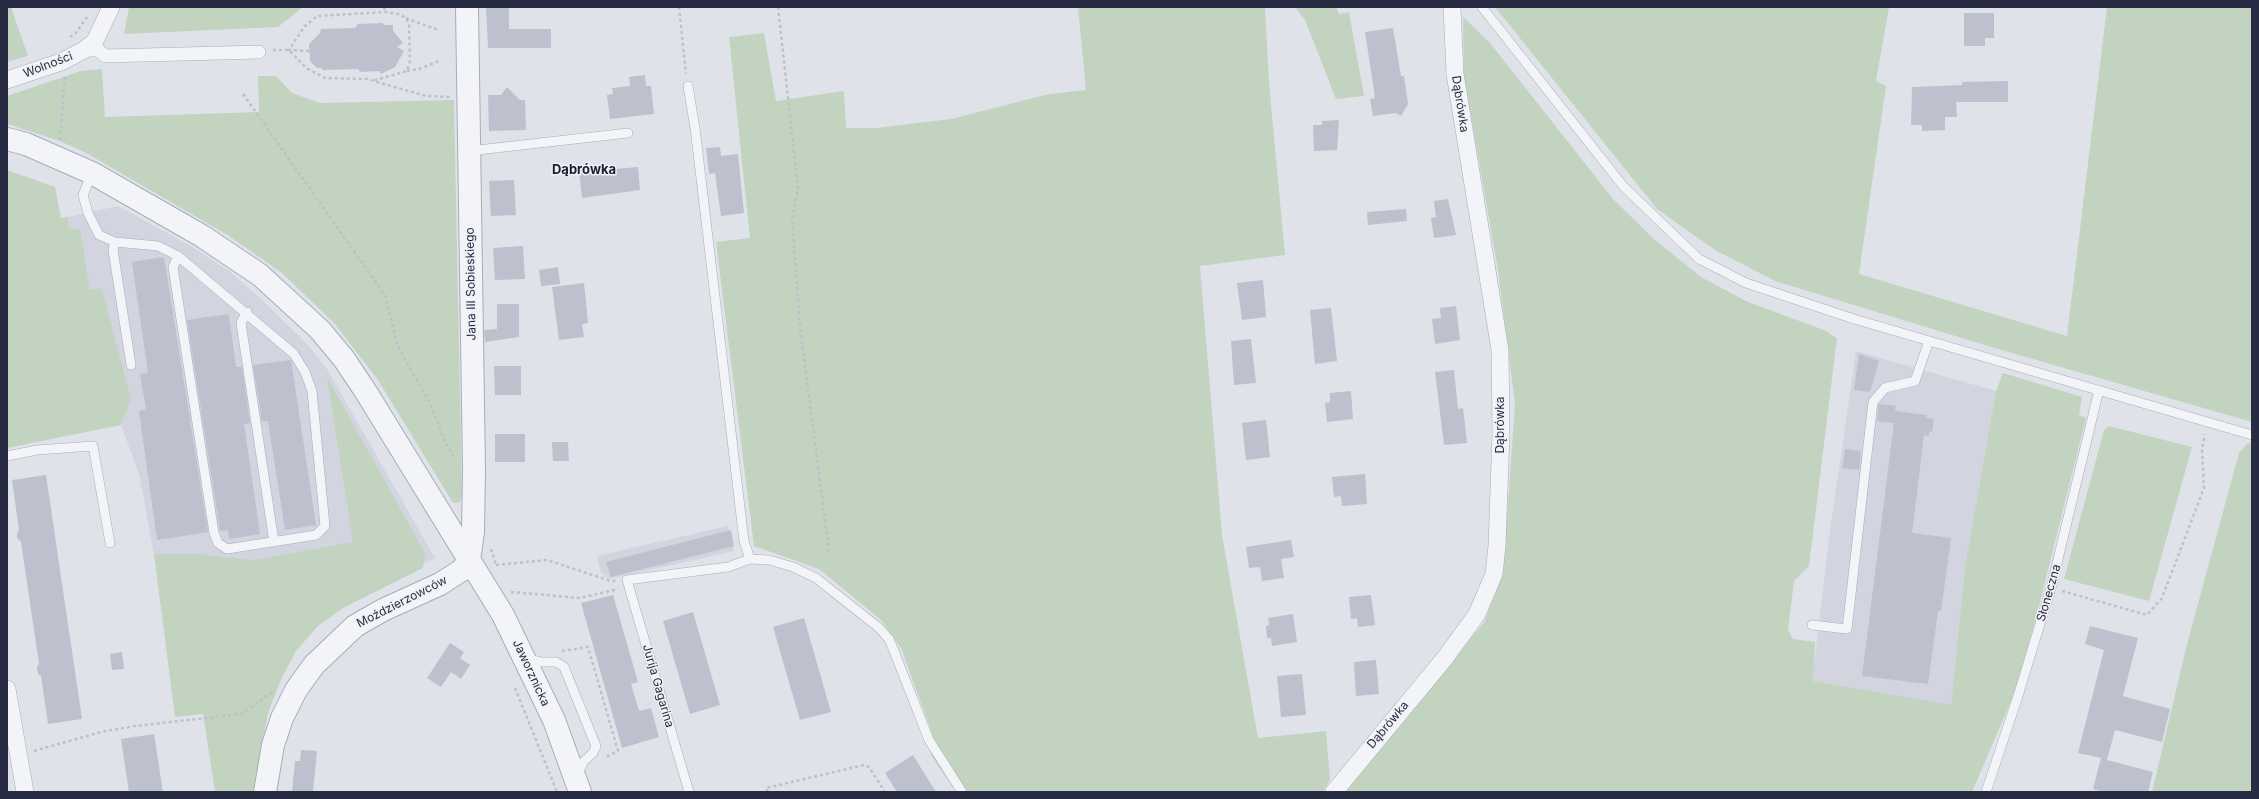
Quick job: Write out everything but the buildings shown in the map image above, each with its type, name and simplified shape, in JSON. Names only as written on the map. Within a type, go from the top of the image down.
[{"type":"street","name":"Wolności","points":[[7,80],[61,62],[84,50],[95,41],[111,7]]},
{"type":"street","name":"Jana III Sobieskiego","points":[[467,7],[474,470],[473,532],[469,560]]},
{"type":"street","name":"Dąbrówka","points":[[1334,792],[1445,658],[1477,614],[1494,574],[1497,546],[1501,441],[1500,350],[1455,74],[1452,7]]},
{"type":"street","points":[[84,50],[98,50],[105,56],[259,52]]},
{"type":"street","name":"Jaworznicka","points":[[7,139],[34,147],[92,173],[234,256],[260,275],[320,330],[344,359],[366,392],[503,615],[554,720],[578,785]]},
{"type":"street","name":"Moździerzowców","points":[[265,792],[273,746],[282,718],[296,690],[314,665],[355,626],[383,610],[440,584],[462,570],[469,560]]},
{"type":"street","points":[[7,688],[25,792]]},
{"type":"lane","points":[[1482,7],[1623,186],[1699,259],[1746,283],[1794,300],[2252,435]]},
{"type":"lane","points":[[688,86],[695,128],[744,541],[750,559]]},
{"type":"lane","points":[[469,151],[628,133]]},
{"type":"lane","points":[[92,173],[83,194],[88,213],[99,235],[115,242],[158,246],[178,256],[247,312],[294,354],[305,372],[312,392],[325,526],[316,535],[227,549],[218,543],[214,533],[173,267],[178,256]]},
{"type":"lane","points":[[115,242],[113,250],[131,365]]},
{"type":"lane","points":[[247,312],[241,323],[274,542]]},
{"type":"lane","points":[[1812,625],[1847,629],[1873,402],[1884,388],[1915,381],[1929,341]]},
{"type":"lane","name":"Słoneczna","points":[[1986,792],[2018,696],[2051,588],[2099,390]]},
{"type":"lane","points":[[7,456],[37,450],[93,446],[110,543]]},
{"type":"lane","points":[[628,584],[728,567],[750,559],[769,560],[793,567],[816,578],[878,627],[889,639],[929,740],[962,792]]},
{"type":"lane","name":"Jurija Gagarina","points":[[628,584],[688,792]]},
{"type":"lane","points":[[525,658],[542,662],[556,662],[564,667],[596,746],[593,754],[584,761],[578,785]]},
{"type":"path","points":[[384,7],[384,12]]},
{"type":"path","points":[[679,7],[688,86]]},
{"type":"path","points":[[778,7],[792,128],[797,198],[792,225],[800,327],[829,551]]},
{"type":"path","points":[[69,38],[75,34],[89,11]]},
{"type":"path","points":[[289,50],[304,27],[317,16],[384,12],[398,14],[438,30]]},
{"type":"path","points":[[406,18],[409,24],[410,61],[407,71]]},
{"type":"path","points":[[274,50],[309,51]]},
{"type":"path","points":[[289,50],[306,68],[325,78],[372,81],[426,96],[454,97]]},
{"type":"path","points":[[372,81],[419,69],[439,61]]},
{"type":"path","points":[[59,144],[65,77],[61,62]]},
{"type":"path","points":[[244,94],[385,296],[398,347],[430,403],[445,442],[456,460]]},
{"type":"path","points":[[2051,588],[2147,615],[2162,598],[2204,488],[2202,449],[2207,422]]},
{"type":"path","points":[[496,565],[548,560],[611,581],[628,584]]},
{"type":"path","points":[[508,592],[580,598],[628,584]]},
{"type":"path","points":[[558,652],[588,647]]},
{"type":"path","points":[[513,682],[557,792]]},
{"type":"path","points":[[18,755],[101,732],[241,714],[279,688]]},
{"type":"path","points":[[768,792],[766,788],[864,765],[869,767],[885,792]]},
{"type":"shaded area","points":[[118,206],[191,246],[229,271],[261,299],[307,344],[327,369],[435,558],[252,655],[199,554],[154,554],[139,474],[121,425],[131,399],[102,289],[90,290],[80,228],[69,229],[68,217]]},
{"type":"shaded area","points":[[1856,351],[1996,391],[1965,566],[1951,706],[1812,681],[1830,531]]},
{"type":"shaded area","points":[[728,526],[734,551],[610,579],[601,573],[597,556]]},
{"type":"green space","points":[[7,7],[11,7],[28,56],[7,62]]},
{"type":"green space","points":[[129,7],[303,7],[278,27],[124,34]]},
{"type":"green space","points":[[1078,7],[1265,7],[1269,83],[1285,255],[1200,266],[1222,535],[1258,738],[1326,731],[1330,780],[1323,792],[956,792],[931,755],[932,733],[901,648],[881,620],[819,569],[754,546],[716,242],[750,238],[729,37],[764,33],[776,101],[844,91],[846,128],[876,128],[951,119],[1049,94],[1086,90]]},
{"type":"green space","points":[[1295,7],[1336,7],[1339,14],[1349,12],[1364,96],[1336,99],[1305,20]]},
{"type":"green space","points":[[1495,7],[1889,7],[1876,81],[1886,86],[1859,274],[2067,336],[2107,7],[2252,7],[2252,422],[1998,349],[1775,281],[1715,250],[1657,209]]},
{"type":"green space","points":[[1463,17],[1490,43],[1613,199],[1654,239],[1701,277],[1748,302],[1824,330],[1837,338],[1809,566],[1794,581],[1788,630],[1793,639],[1815,642],[1813,681],[1951,705],[1965,566],[1996,391],[2003,373],[2082,397],[2079,415],[2086,418],[2038,610],[2015,692],[1972,792],[1344,792],[1484,623],[1503,573],[1515,404],[1498,270],[1464,75]]},
{"type":"green space","points":[[102,69],[105,117],[259,112],[258,76],[276,76],[292,93],[320,103],[454,100],[462,496],[459,503],[453,503],[378,380],[334,323],[282,273],[229,236],[88,154],[60,141],[7,124],[7,96],[81,71]]},
{"type":"green space","points":[[7,170],[55,187],[61,218],[68,217],[69,229],[80,228],[90,290],[102,288],[131,399],[121,425],[7,448]]},
{"type":"green space","points":[[327,377],[425,553],[423,568],[343,608],[318,626],[296,651],[281,680],[268,713],[253,792],[215,792],[203,714],[175,717],[154,554],[199,554],[253,560],[353,542]]},
{"type":"green space","points":[[2109,426],[2192,447],[2149,601],[2064,579],[2104,430]]},
{"type":"green space","points":[[2248,443],[2252,444],[2252,792],[2152,792],[2186,648],[2239,453]]},
{"type":"district","name":"Dąbrówka","points":[[584,170]]}]
